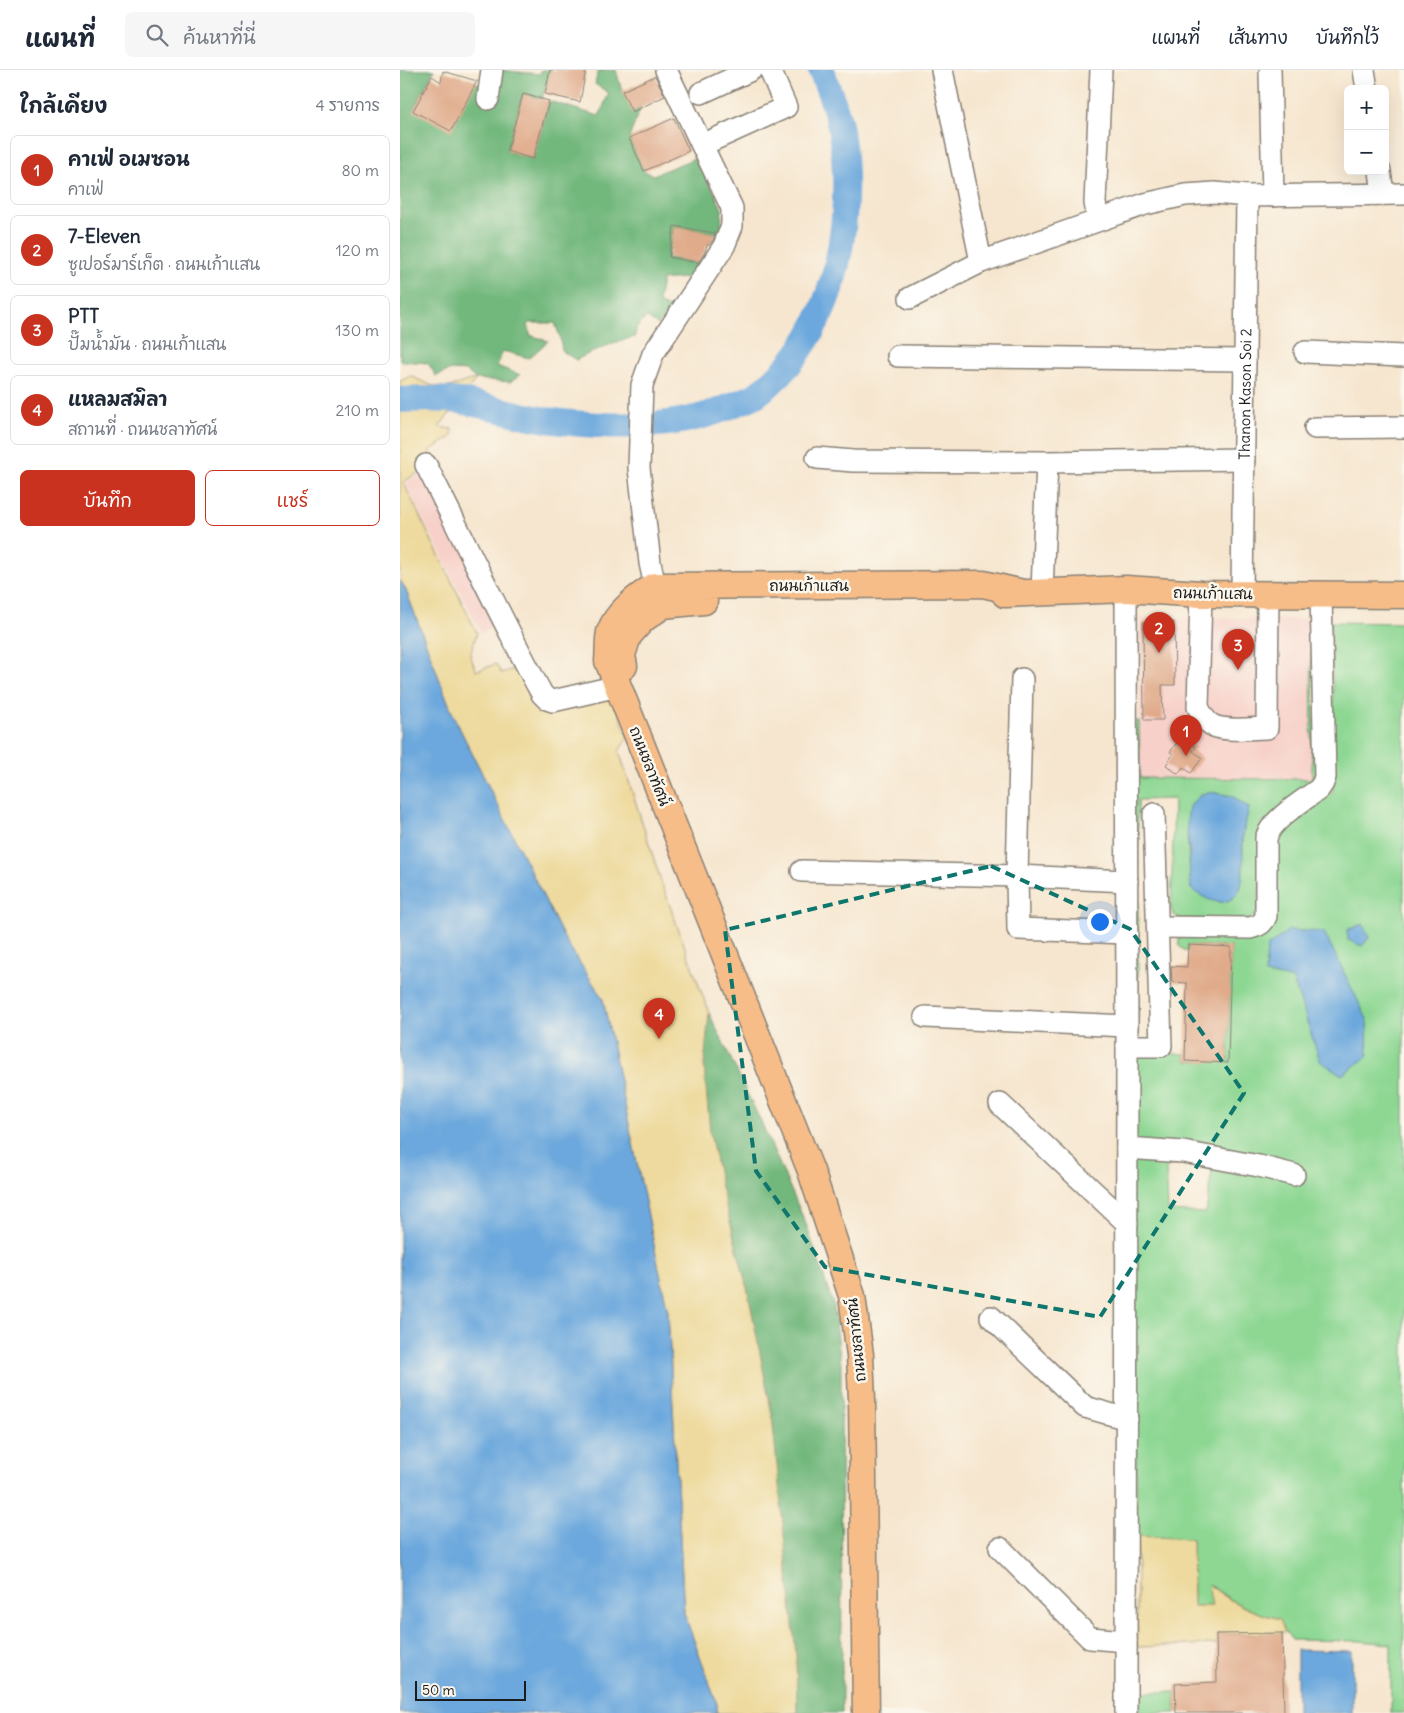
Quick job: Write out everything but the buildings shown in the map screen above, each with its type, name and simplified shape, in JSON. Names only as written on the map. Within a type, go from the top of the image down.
[{"type":"main road","name":"ถนนเก้าแสน","points":[[659,596],[983,584],[1032,593],[1126,589],[1201,594],[1404,595]]},
{"type":"main road","name":"ถนนชลาทัศน์","points":[[659,596],[641,595],[623,611],[610,632],[608,661],[811,1171],[852,1296],[860,1355],[862,1400],[866,1713]]},
{"type":"main road","name":"ถนนชลาทัศน์","points":[[659,596],[628,636],[622,655],[626,675],[727,959]]},
{"type":"street","points":[[488,99],[492,70]]},
{"type":"street","points":[[659,596],[639,468],[642,385],[653,354],[724,246],[732,226],[732,208],[666,70]]},
{"type":"street","points":[[701,93],[751,70]]},
{"type":"street","points":[[702,145],[786,107],[770,70]]},
{"type":"street","points":[[942,70],[981,262]]},
{"type":"street","points":[[1098,220],[1095,202],[1101,70]]},
{"type":"street","points":[[1270,70],[1273,196]]},
{"type":"street","points":[[1364,70],[1366,85]]},
{"type":"street","points":[[1382,175],[1394,194]]},
{"type":"street","points":[[910,298],[981,262],[1145,204],[1185,195],[1215,193],[1247,196],[1394,194]]},
{"type":"street","name":"Thanon Kason Soi 2","points":[[1242,593],[1247,196]]},
{"type":"street","points":[[1304,352],[1404,356]]},
{"type":"street","points":[[898,356],[1245,360]]},
{"type":"street","points":[[1315,428],[1404,427]]},
{"type":"street","points":[[817,458],[853,461],[1046,462],[1244,459]]},
{"type":"street","points":[[1032,593],[1046,462]]},
{"type":"street","points":[[426,465],[460,530],[512,639],[542,694],[547,699],[553,701],[618,686]]},
{"type":"street","points":[[1126,589],[1126,1713]]},
{"type":"street","points":[[1201,594],[1198,707],[1210,724],[1220,728],[1267,728],[1268,594]]},
{"type":"street","points":[[1158,926],[1250,928],[1258,926],[1264,921],[1266,916],[1266,838],[1268,830],[1319,789],[1325,777],[1321,594]]},
{"type":"street","points":[[1022,679],[1017,876],[1018,929],[1127,933]]},
{"type":"street","points":[[925,1016],[1127,1036],[1161,1046],[1154,814]]},
{"type":"street","points":[[802,871],[1017,876],[1127,881]]},
{"type":"street","points":[[1000,1104],[1127,1223]]},
{"type":"street","points":[[1127,1148],[1183,1152],[1259,1166],[1294,1175]]},
{"type":"street","points":[[991,1317],[1085,1407],[1127,1419]]},
{"type":"street","points":[[1000,1548],[1090,1638],[1126,1641]]},
{"type":"highlighted area","points":[[991,866],[1130,929],[1244,1093],[1100,1317],[825,1267],[756,1171],[725,930]]},
{"type":"shaded area","points":[[426,472],[502,623],[481,633],[405,483]]},
{"type":"shaded area","points":[[1139,618],[1311,619],[1312,779],[1140,778]]},
{"type":"green space","points":[[400,70],[434,70],[413,111],[460,81],[480,84],[498,70],[540,74],[541,70],[551,70],[542,99],[523,94],[507,151],[533,159],[549,101],[599,116],[609,93],[595,84],[598,71],[616,70],[622,91],[641,107],[629,138],[644,171],[653,175],[698,157],[722,209],[721,232],[715,233],[674,226],[667,258],[703,264],[695,277],[662,280],[658,303],[672,309],[658,325],[646,317],[636,329],[635,337],[620,341],[576,360],[562,351],[555,323],[528,323],[530,335],[548,341],[529,358],[503,351],[497,366],[520,375],[510,382],[476,379],[466,371],[451,370],[436,376],[428,363],[400,361]]},
{"type":"green space","points":[[1311,619],[1317,780],[1264,823],[1258,909],[1255,916],[1249,920],[1181,919],[1175,916],[1171,910],[1174,799],[1138,800],[1138,1038],[1132,1039],[1135,721],[1139,721],[1140,778],[1312,779]],"holes":[[[1209,792],[1232,796],[1249,808],[1243,833],[1242,877],[1191,889],[1187,833],[1201,794]]]},
{"type":"green space","points":[[1331,622],[1404,623],[1404,1713],[1391,1713],[1391,1644],[1359,1641],[1292,1640],[1285,1631],[1280,1619],[1243,1606],[1209,1584],[1212,1606],[1193,1606],[1192,1539],[1137,1536],[1132,1154],[1177,1158],[1177,1165],[1166,1166],[1168,1211],[1206,1213],[1212,1170],[1192,1166],[1196,1158],[1252,1169],[1303,1182],[1285,1168],[1132,1143],[1136,1053],[1185,1054],[1185,1061],[1228,1062],[1231,947],[1188,945],[1187,952],[1179,946],[1179,938],[1188,935],[1257,939],[1274,926],[1274,843],[1281,833],[1317,807],[1332,792],[1335,777]],"holes":[[[1293,979],[1342,1075],[1305,1014]]]},
{"type":"green space","points":[[709,1013],[762,1124],[806,1224],[834,1307],[841,1364],[842,1713],[797,1713],[796,1655],[772,1415],[748,1292],[721,1187],[710,1133],[704,1065]]},
{"type":"green space","points":[[1140,1692],[1175,1692],[1176,1713],[1139,1713]]},
{"type":"sand","points":[[411,376],[439,387],[449,387],[476,379],[439,427],[452,429],[452,437],[429,451],[434,464],[403,482],[477,633],[470,655],[476,671],[496,664],[501,673],[521,667],[545,702],[611,694],[628,737],[619,751],[662,884],[709,1013],[704,1065],[710,1133],[721,1187],[748,1292],[772,1415],[796,1655],[797,1713],[717,1713],[717,1704],[684,1613],[668,1312],[603,999],[564,938],[453,715],[405,588],[400,580],[400,381]]},
{"type":"sand","points":[[1137,1536],[1192,1539],[1193,1606],[1212,1606],[1208,1584],[1242,1606],[1280,1619],[1285,1631],[1282,1633],[1217,1634],[1217,1644],[1137,1647]]},
{"type":"water","points":[[400,580],[405,588],[453,715],[564,938],[603,999],[668,1312],[684,1613],[717,1704],[717,1713],[400,1713]]},
{"type":"water","points":[[1209,792],[1232,796],[1249,808],[1243,835],[1242,884],[1235,896],[1223,902],[1210,900],[1191,889],[1187,832],[1188,815],[1194,801]]},
{"type":"water","points":[[1363,924],[1369,938],[1362,946],[1348,940],[1347,930]]},
{"type":"water","points":[[1289,930],[1324,932],[1367,1019],[1368,1056],[1342,1075],[1320,1061],[1293,979],[1265,974],[1267,947]]},
{"type":"water","points":[[1297,1650],[1352,1651],[1352,1713],[1297,1713]]},
{"type":"waterway","points":[[400,400],[453,400],[555,421],[592,425],[634,426],[676,422],[716,412],[749,399],[769,385],[791,362],[817,322],[829,292],[839,253],[844,213],[845,171],[838,116],[821,70]]},
{"type":"place","name":"7-Eleven","points":[[1159,653]]},
{"type":"place","name":"PTT","points":[[1238,670]]},
{"type":"place","name":"คาเฟ่ อเมซอน","points":[[1186,756]]},
{"type":"place","name":"แหลมสมิลา","points":[[659,1039]]}]
